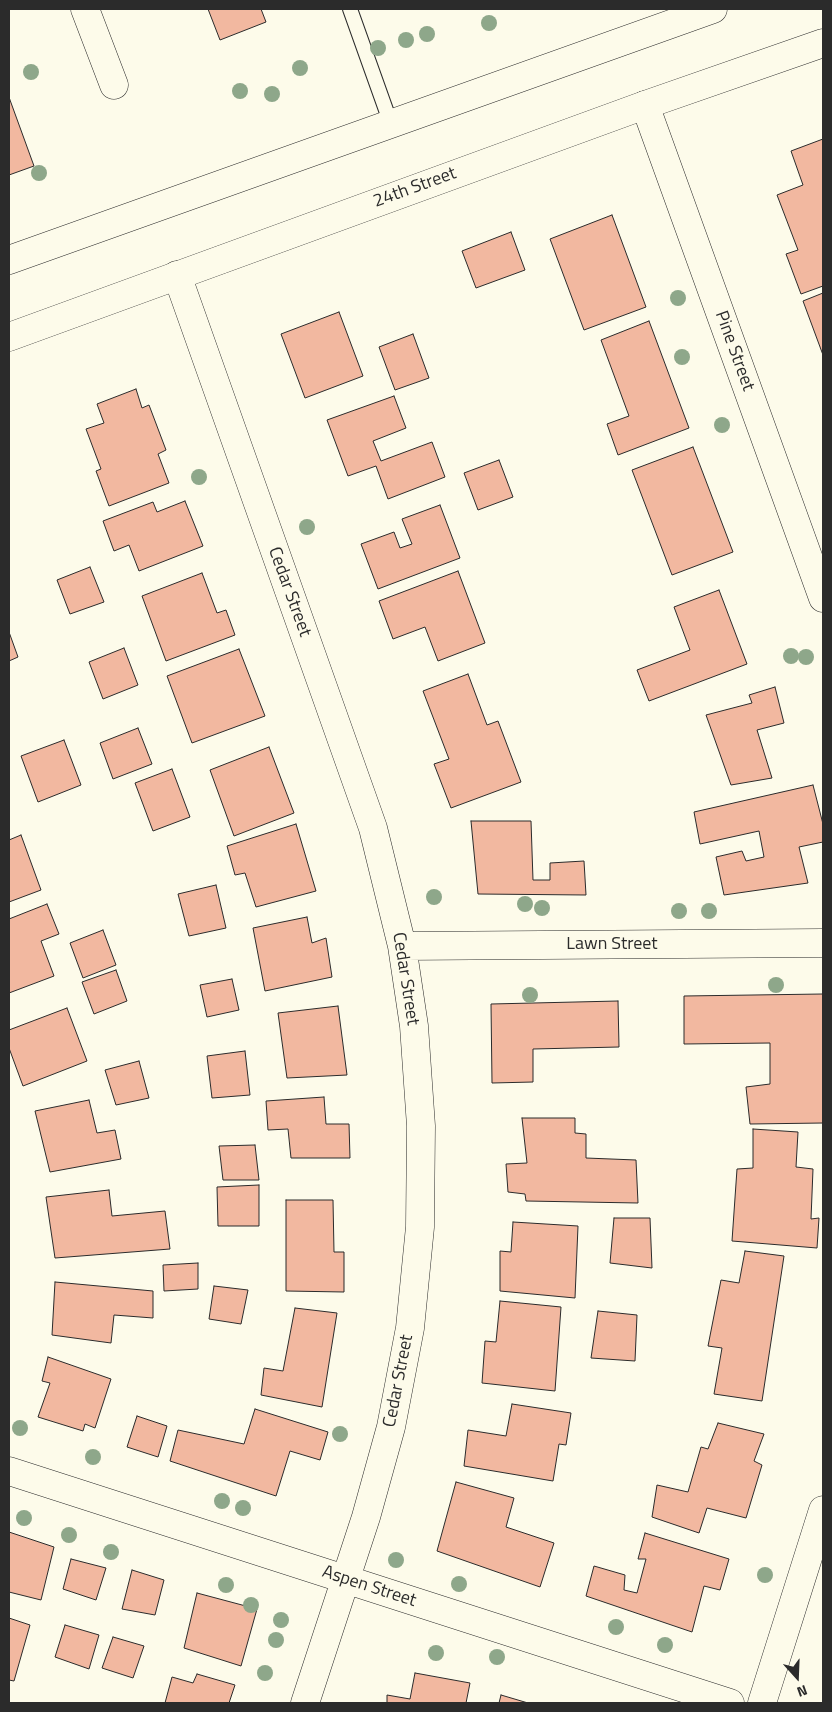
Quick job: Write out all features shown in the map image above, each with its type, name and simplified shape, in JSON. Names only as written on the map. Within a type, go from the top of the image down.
[{"type":"street","points":[[85,9],[114,85]]},
{"type":"street","points":[[9,260],[713,9]]},
{"type":"street","name":"24th Street","points":[[9,338],[177,275],[823,42]]},
{"type":"street","name":"Pine Street","points":[[645,105],[823,598]]},
{"type":"street","name":"Cedar Street","points":[[177,275],[373,828],[402,946],[414,1026],[422,1126],[420,1227],[410,1328],[391,1427],[366,1517],[306,1703]]},
{"type":"street","name":"Lawn Street","points":[[402,946],[823,944]]},
{"type":"street","name":"Aspen Street","points":[[9,1470],[730,1703]]},
{"type":"street","points":[[762,1703],[823,1510]]},
{"type":"lane","points":[[350,9],[390,124]]},
{"type":"building","points":[[208,9],[261,9],[266,22],[220,40]]},
{"type":"building","points":[[9,101],[34,166],[9,175]]},
{"type":"building","points":[[823,139],[823,286],[801,294],[786,254],[798,250],[777,195],[803,185],[791,151]]},
{"type":"building","points":[[612,215],[646,307],[584,330],[550,239]]},
{"type":"building","points":[[511,232],[525,270],[476,288],[462,251]]},
{"type":"building","points":[[823,293],[823,355],[803,301]]},
{"type":"building","points":[[339,312],[363,376],[305,398],[281,334]]},
{"type":"building","points":[[649,321],[689,428],[618,455],[607,424],[629,416],[601,340]]},
{"type":"building","points":[[413,334],[429,378],[395,390],[379,347]]},
{"type":"building","points":[[136,389],[142,408],[149,405],[166,450],[158,454],[169,483],[109,506],[96,471],[101,469],[86,429],[104,423],[97,404]]},
{"type":"building","points":[[394,396],[406,428],[373,441],[381,461],[432,442],[445,477],[388,499],[376,466],[348,476],[327,420]]},
{"type":"building","points":[[693,447],[733,552],[672,575],[632,470]]},
{"type":"building","points":[[499,460],[513,497],[478,510],[464,473]]},
{"type":"building","points":[[185,501],[203,546],[139,571],[129,545],[114,551],[103,521],[153,502],[157,512]]},
{"type":"building","points":[[440,505],[460,558],[378,589],[361,544],[394,532],[400,548],[412,544],[402,519]]},
{"type":"building","points":[[90,567],[104,602],[70,614],[57,580]]},
{"type":"building","points":[[458,571],[485,643],[438,661],[425,627],[393,639],[379,601]]},
{"type":"building","points":[[202,573],[217,613],[226,610],[235,635],[166,661],[142,596]]},
{"type":"building","points":[[719,590],[747,664],[649,701],[637,670],[690,650],[674,607]]},
{"type":"building","points":[[9,632],[18,657],[9,661]]},
{"type":"building","points":[[124,648],[138,685],[103,699],[89,662]]},
{"type":"building","points":[[239,649],[265,716],[192,743],[167,676]]},
{"type":"building","points":[[468,674],[487,725],[498,721],[521,782],[451,808],[434,764],[449,759],[423,691]]},
{"type":"building","points":[[775,687],[784,723],[757,730],[772,778],[731,785],[706,715],[752,703],[749,695]]},
{"type":"building","points":[[138,728],[152,764],[113,779],[100,743]]},
{"type":"building","points":[[64,740],[81,785],[38,802],[21,756]]},
{"type":"building","points":[[269,747],[294,813],[234,836],[210,770]]},
{"type":"building","points":[[172,769],[190,817],[153,831],[135,783]]},
{"type":"building","points":[[813,785],[823,824],[823,842],[799,847],[808,883],[724,895],[716,857],[742,851],[746,861],[764,857],[759,831],[700,844],[694,812]]},
{"type":"building","points":[[471,821],[531,821],[533,880],[550,880],[550,863],[584,861],[586,895],[478,894]]},
{"type":"building","points":[[296,824],[316,891],[256,907],[245,873],[235,875],[227,846]]},
{"type":"building","points":[[21,835],[41,890],[9,902],[9,840]]},
{"type":"building","points":[[216,885],[226,928],[189,936],[178,894]]},
{"type":"building","points":[[47,904],[59,934],[41,941],[54,976],[9,993],[9,919]]},
{"type":"building","points":[[307,917],[312,943],[326,938],[332,977],[265,991],[253,928]]},
{"type":"building","points":[[103,930],[116,965],[83,978],[70,943]]},
{"type":"building","points":[[116,970],[127,1001],[94,1014],[82,982]]},
{"type":"building","points":[[232,979],[239,1010],[207,1017],[200,985]]},
{"type":"building","points":[[823,994],[823,1123],[750,1124],[746,1087],[770,1084],[770,1043],[684,1044],[684,996]]},
{"type":"building","points":[[618,1001],[619,1047],[533,1049],[533,1082],[492,1083],[491,1004]]},
{"type":"building","points":[[338,1006],[347,1075],[287,1078],[278,1013]]},
{"type":"building","points":[[67,1008],[87,1061],[23,1086],[9,1048],[9,1030]]},
{"type":"building","points":[[245,1051],[250,1095],[212,1098],[207,1056]]},
{"type":"building","points":[[139,1061],[149,1098],[116,1105],[105,1070]]},
{"type":"building","points":[[324,1097],[326,1124],[349,1124],[350,1158],[291,1158],[288,1129],[268,1130],[266,1101]]},
{"type":"building","points":[[89,1100],[97,1133],[115,1130],[121,1159],[50,1172],[35,1111]]},
{"type":"building","points":[[522,1118],[575,1118],[575,1133],[586,1134],[586,1158],[636,1160],[638,1203],[526,1201],[525,1194],[508,1192],[506,1164],[527,1163]]},
{"type":"building","points":[[753,1129],[798,1132],[796,1167],[813,1169],[811,1219],[819,1218],[817,1248],[732,1241],[737,1169],[753,1168]]},
{"type":"building","points":[[255,1145],[259,1180],[223,1180],[219,1146]]},
{"type":"building","points":[[259,1185],[259,1226],[218,1226],[217,1187]]},
{"type":"building","points":[[109,1190],[112,1216],[165,1211],[170,1249],[55,1258],[46,1197]]},
{"type":"building","points":[[286,1200],[333,1200],[334,1252],[344,1252],[344,1292],[286,1291]]},
{"type":"building","points":[[614,1218],[650,1218],[652,1268],[610,1263]]},
{"type":"building","points":[[513,1222],[578,1226],[575,1298],[500,1291],[500,1251],[511,1252]]},
{"type":"building","points":[[745,1251],[784,1256],[762,1401],[714,1394],[722,1348],[708,1346],[721,1280],[739,1283]]},
{"type":"building","points":[[198,1263],[198,1289],[164,1291],[163,1265]]},
{"type":"building","points":[[55,1282],[153,1291],[153,1318],[114,1315],[111,1343],[52,1335]]},
{"type":"building","points":[[214,1286],[248,1290],[241,1324],[209,1319]]},
{"type":"building","points":[[500,1301],[561,1307],[555,1391],[482,1383],[485,1341],[496,1342]]},
{"type":"building","points":[[295,1308],[337,1313],[322,1407],[261,1395],[264,1368],[283,1371]]},
{"type":"building","points":[[598,1311],[637,1315],[635,1361],[591,1358]]},
{"type":"building","points":[[48,1357],[111,1379],[95,1428],[85,1424],[83,1431],[38,1417],[50,1383],[42,1381]]},
{"type":"building","points":[[512,1404],[571,1413],[566,1445],[559,1444],[553,1481],[464,1466],[468,1430],[506,1436]]},
{"type":"building","points":[[255,1409],[328,1432],[320,1460],[290,1451],[276,1496],[170,1461],[178,1430],[244,1444]]},
{"type":"building","points":[[137,1416],[167,1426],[158,1457],[127,1447]]},
{"type":"building","points":[[718,1423],[764,1434],[754,1461],[762,1465],[746,1518],[707,1508],[699,1533],[652,1517],[657,1485],[688,1492],[701,1447],[708,1449]]},
{"type":"building","points":[[456,1482],[514,1498],[506,1527],[554,1543],[540,1587],[437,1551]]},
{"type":"building","points":[[9,1532],[54,1547],[41,1600],[9,1592]]},
{"type":"building","points":[[645,1533],[729,1559],[720,1590],[704,1586],[692,1632],[586,1596],[594,1566],[625,1575],[624,1590],[637,1593],[646,1559],[638,1559]]},
{"type":"building","points":[[71,1559],[106,1568],[96,1600],[63,1589]]},
{"type":"building","points":[[132,1570],[164,1580],[155,1615],[122,1609]]},
{"type":"building","points":[[197,1593],[257,1609],[241,1666],[184,1648]]},
{"type":"building","points":[[9,1618],[30,1625],[14,1681],[9,1680]]},
{"type":"building","points":[[65,1625],[99,1635],[89,1669],[55,1657]]},
{"type":"building","points":[[113,1637],[144,1646],[133,1678],[102,1668]]},
{"type":"building","points":[[415,1673],[470,1683],[466,1703],[387,1703],[387,1695],[410,1699]]},
{"type":"building","points":[[197,1674],[235,1685],[229,1703],[165,1703],[172,1677],[193,1683]]},
{"type":"building","points":[[501,1695],[528,1703],[499,1703]]}]
